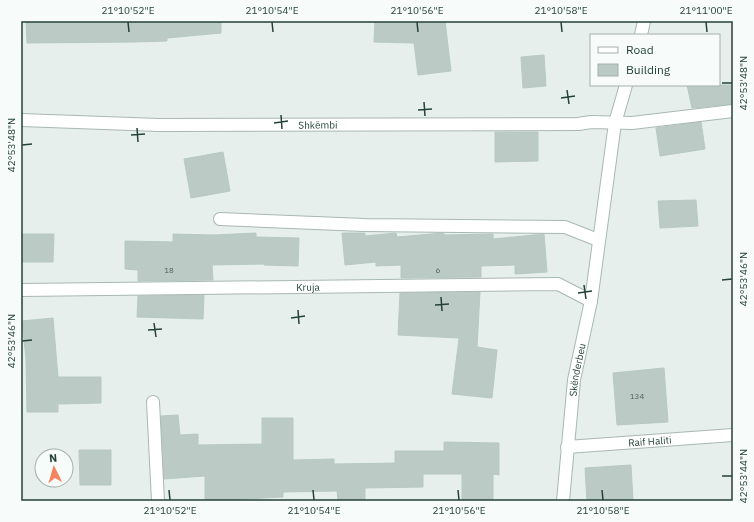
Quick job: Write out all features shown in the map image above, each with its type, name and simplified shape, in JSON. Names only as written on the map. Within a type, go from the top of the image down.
[{"type":"street","points":[[641,34],[644,21]]},
{"type":"street","name":"Skënderbeu","points":[[563,501],[574,380],[591,301],[614,123],[626,86]]},
{"type":"street","points":[[614,123],[733,111]]},
{"type":"street","name":"Shkëmbi","points":[[21,120],[159,125],[614,123]]},
{"type":"street","points":[[220,219],[364,225],[565,227],[598,240]]},
{"type":"street","name":"Kruja","points":[[21,290],[558,284],[591,301]]},
{"type":"street","points":[[153,402],[158,501]]},
{"type":"street","name":"Raif Haliti","points":[[567,447],[733,434]]},
{"type":"building","points":[[26,21],[221,21],[221,33],[167,38],[167,41],[27,43]]},
{"type":"building","points":[[375,21],[445,21],[451,71],[418,75],[414,43],[374,42]]},
{"type":"building","points":[[544,55],[546,86],[523,88],[521,57]]},
{"type":"building","points":[[733,85],[733,104],[692,108],[687,86]]},
{"type":"building","points":[[701,122],[705,149],[660,156],[656,128]]},
{"type":"building","points":[[495,132],[538,132],[538,161],[495,162]]},
{"type":"building","points":[[223,152],[230,191],[191,198],[184,159]]},
{"type":"building","points":[[696,200],[698,226],[660,228],[658,201]]},
{"type":"building","points":[[256,233],[256,237],[299,238],[298,266],[264,264],[212,265],[213,280],[138,281],[138,270],[125,269],[125,241],[173,242],[173,234],[213,235]]},
{"type":"building","points":[[342,233],[365,233],[365,236],[396,233],[397,237],[443,233],[445,235],[493,234],[493,239],[544,234],[547,272],[515,274],[515,265],[481,266],[481,277],[401,278],[401,265],[376,266],[376,262],[345,265]]},
{"type":"building","points":[[21,234],[54,234],[53,262],[21,262]]},
{"type":"building","points":[[480,292],[477,347],[497,350],[492,398],[452,394],[459,338],[398,335],[400,293]]},
{"type":"building","points":[[204,295],[203,319],[137,317],[138,296]]},
{"type":"building","points":[[53,318],[58,377],[101,377],[101,403],[58,404],[58,412],[27,412],[26,359],[22,321]]},
{"type":"building","points":[[664,368],[668,422],[617,425],[613,373]]},
{"type":"building","points":[[178,415],[180,435],[198,434],[198,445],[262,444],[262,418],[293,418],[293,460],[334,459],[334,464],[395,463],[395,451],[444,451],[444,442],[499,443],[499,475],[493,474],[493,501],[462,501],[462,474],[423,474],[423,487],[365,488],[365,500],[338,500],[337,491],[283,492],[283,497],[205,501],[205,476],[164,479],[161,416]]},
{"type":"building","points":[[79,450],[111,450],[111,485],[80,485]]},
{"type":"building","points":[[631,465],[633,500],[587,501],[585,468]]}]
